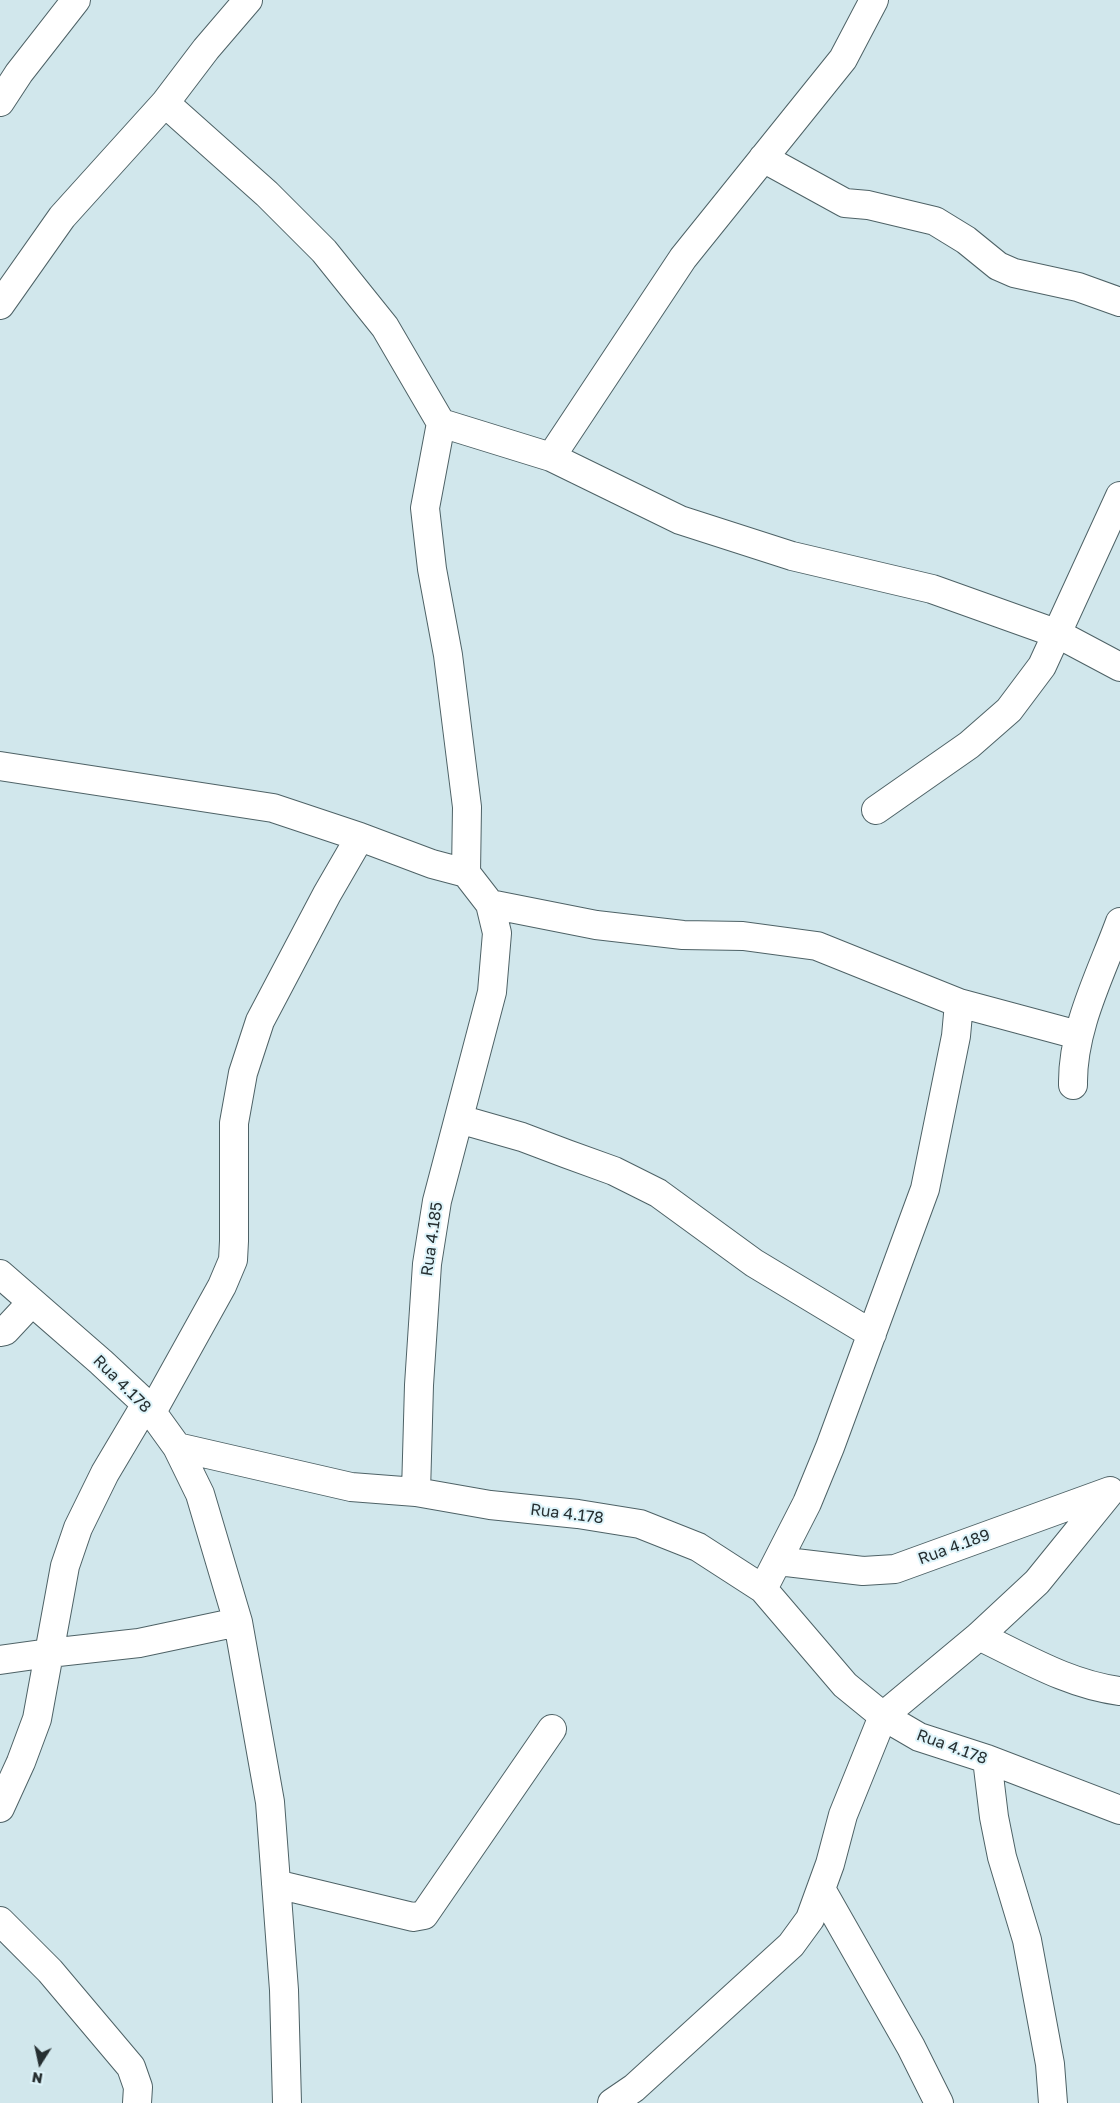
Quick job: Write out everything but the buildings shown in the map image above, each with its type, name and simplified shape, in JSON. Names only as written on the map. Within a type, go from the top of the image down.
[{"type":"street","points":[[0,102],[19,73],[76,0]]},
{"type":"street","points":[[0,305],[62,217],[165,103],[206,49],[248,0]]},
{"type":"street","points":[[551,457],[683,258],[843,59],[874,0]]},
{"type":"street","points":[[165,103],[266,194],[324,251],[385,327],[441,423],[425,508],[432,569],[448,655],[467,808],[466,873]]},
{"type":"street","points":[[763,158],[845,203],[868,204],[935,221],[966,240],[998,266],[1014,272],[1078,287],[1120,302]]},
{"type":"street","points":[[441,423],[551,457],[680,520],[792,556],[932,589],[1058,634],[1120,667]]},
{"type":"street","points":[[876,810],[969,745],[1009,710],[1042,666],[1120,496]]},
{"type":"street","points":[[0,766],[273,808],[360,837],[432,864],[466,873],[490,904],[596,925],[683,935],[742,936],[817,946],[959,1003],[1078,1035]]},
{"type":"street","points":[[0,1808],[37,1719],[65,1566],[78,1528],[105,1473],[149,1408],[222,1286],[232,1260],[234,1241],[234,1123],[243,1073],[260,1021],[322,902],[360,837]]},
{"type":"street","name":"Rua 4.185","points":[[416,1492],[419,1385],[427,1264],[437,1200],[492,992],[496,933],[490,904]]},
{"type":"street","points":[[1073,1084],[1073,1066],[1078,1035],[1112,965],[1120,922]]},
{"type":"street","points":[[763,1589],[813,1487],[872,1334],[925,1188],[956,1036],[959,1003]]},
{"type":"street","points":[[458,1119],[522,1137],[585,1160],[614,1171],[658,1193],[754,1263],[872,1334]]},
{"type":"street","name":"Rua 4.178","points":[[0,1274],[149,1408],[177,1447],[352,1487],[416,1492],[640,1524],[698,1547],[763,1589],[845,1685],[883,1716],[919,1737],[987,1759],[1120,1810]]},
{"type":"street","points":[[0,1332],[5,1330],[32,1302]]},
{"type":"street","points":[[177,1447],[200,1494],[238,1622],[270,1802],[284,1990],[287,2103]]},
{"type":"street","points":[[612,2103],[634,2088],[791,1945],[810,1919],[843,1814],[883,1716],[979,1636],[1037,1582],[1115,1486]]},
{"type":"street","name":"Rua 4.189","points":[[778,1561],[863,1571],[895,1568],[1115,1486]]},
{"type":"street","points":[[0,1660],[139,1643],[238,1622]]},
{"type":"street","points":[[979,1636],[1061,1676],[1102,1689],[1120,1691]]},
{"type":"street","points":[[276,1884],[413,1917],[424,1915],[552,1729]]},
{"type":"street","points":[[987,1759],[994,1817],[1002,1857],[1027,1940],[1050,2064],[1054,2103]]},
{"type":"street","points":[[820,1890],[911,2047],[938,2103]]},
{"type":"street","points":[[0,1921],[50,1971],[132,2067],[138,2087],[136,2103]]}]
